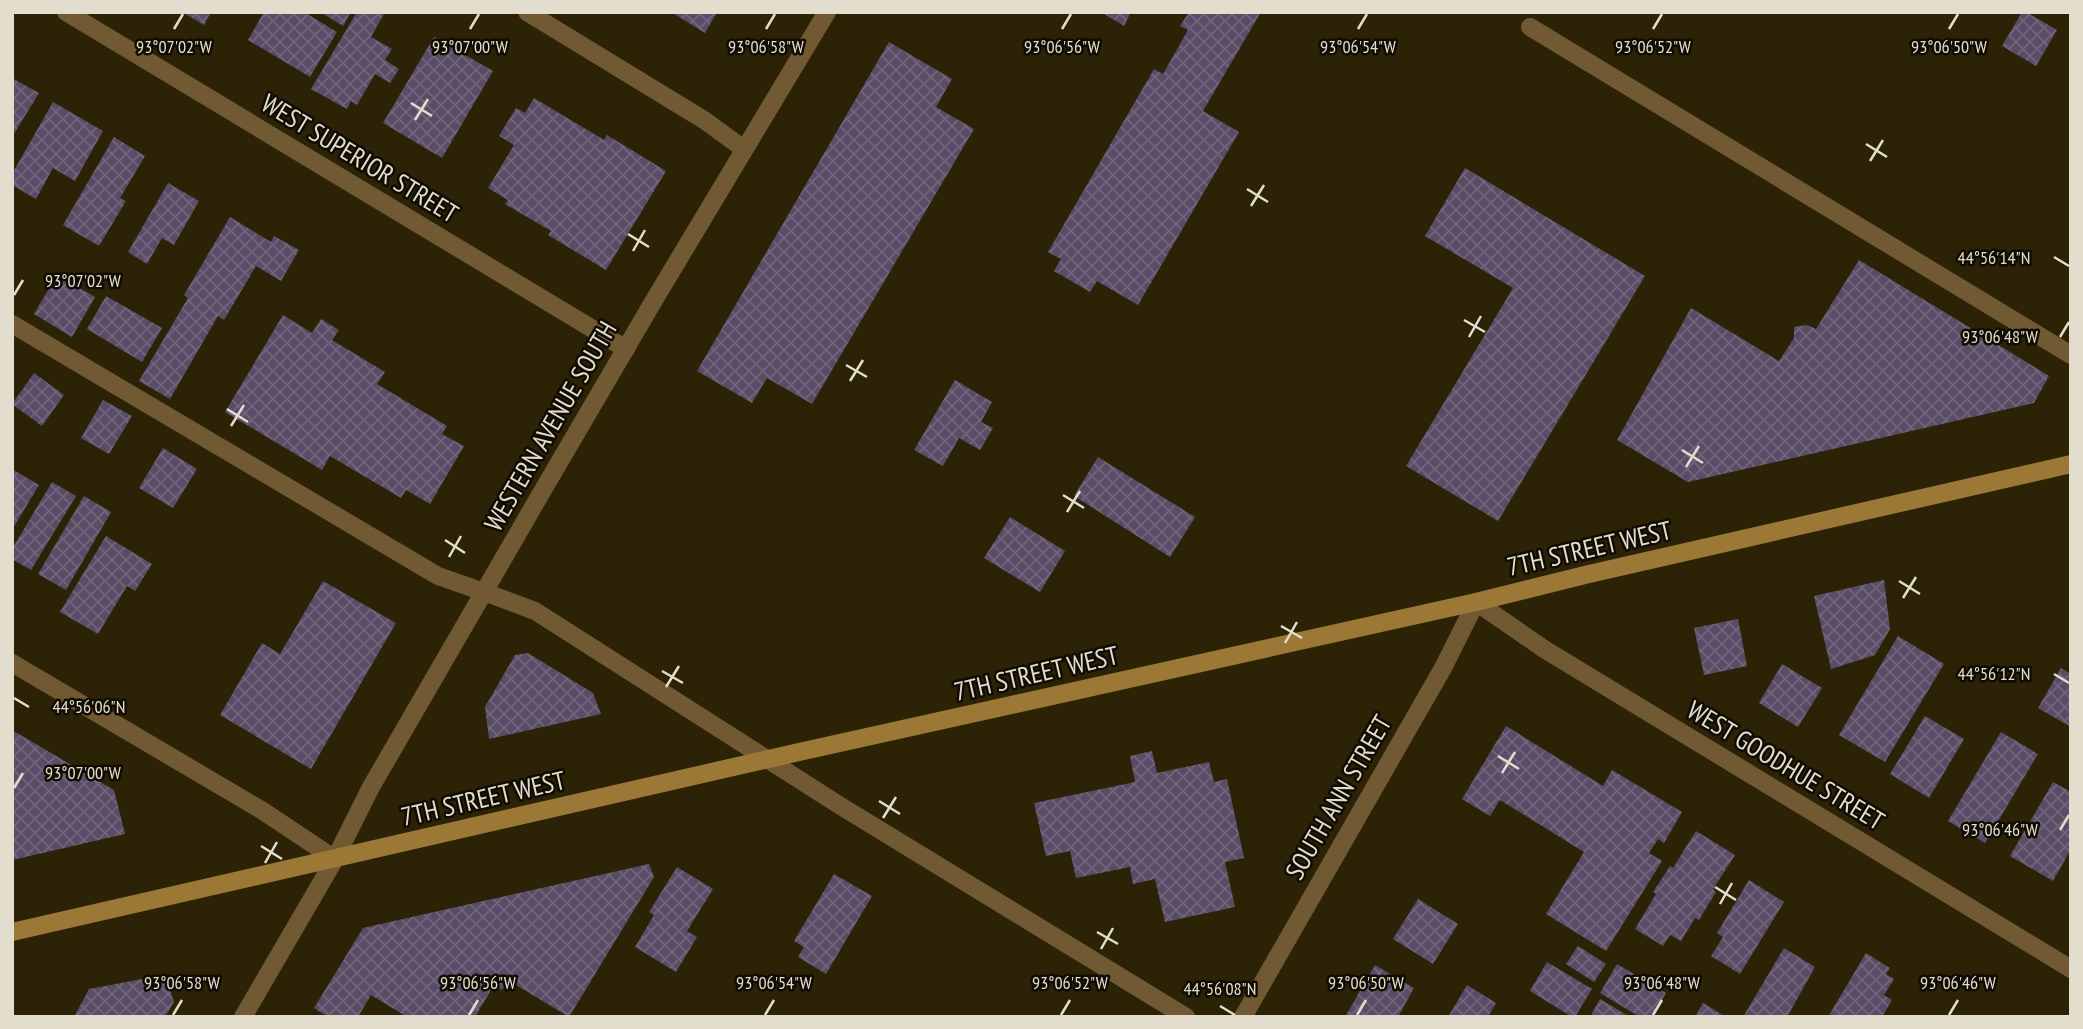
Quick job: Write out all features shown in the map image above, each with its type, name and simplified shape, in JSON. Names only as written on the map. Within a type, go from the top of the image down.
[{"type":"main road","name":"7TH STREET WEST","points":[[12,932],[1476,602],[1589,573],[2071,464]]},
{"type":"street","name":"WEST SUPERIOR STREET","points":[[66,12],[626,349]]},
{"type":"street","points":[[527,12],[704,120],[744,149]]},
{"type":"street","name":"WESTERN AVENUE SOUTH","points":[[243,1017],[335,859],[371,787],[626,349],[827,12]]},
{"type":"street","points":[[1530,27],[2071,355]]},
{"type":"street","points":[[12,324],[438,576],[535,611],[839,805],[1186,1017]]},
{"type":"street","name":"WEST GOODHUE STREET","points":[[1476,602],[1544,649],[2071,970]]},
{"type":"street","name":"SOUTH ANN STREET","points":[[1243,1017],[1443,668],[1476,602]]},
{"type":"street","points":[[12,663],[263,811],[335,859]]},
{"type":"building","points":[[182,12],[211,12],[204,25]]},
{"type":"building","points":[[264,12],[304,12],[337,32],[310,77],[248,40]]},
{"type":"building","points":[[320,12],[351,12],[343,26]]},
{"type":"building","points":[[357,12],[385,12],[371,37],[392,49],[385,60],[399,69],[390,83],[375,74],[357,105],[351,101],[347,109],[311,89]]},
{"type":"building","points":[[671,12],[717,12],[705,33]]},
{"type":"building","points":[[1101,12],[1131,12],[1124,26]]},
{"type":"building","points":[[1189,12],[1261,12],[1203,111],[1239,132],[1138,305],[1097,281],[1090,292],[1054,271],[1061,259],[1048,252],[1154,69],[1163,74],[1188,30],[1180,26]]},
{"type":"building","points":[[2022,12],[2057,30],[2036,66],[2002,46]]},
{"type":"building","points":[[434,37],[493,71],[442,158],[383,123]]},
{"type":"building","points":[[889,42],[952,79],[936,107],[974,129],[812,404],[767,378],[752,403],[697,371]]},
{"type":"building","points":[[12,78],[39,93],[12,137]]},
{"type":"building","points":[[534,98],[604,140],[607,135],[666,171],[606,270],[548,235],[551,231],[505,204],[508,200],[488,188],[514,145],[499,136],[516,108],[525,113]]},
{"type":"building","points":[[53,102],[103,131],[75,181],[53,168],[36,199],[12,185],[12,174]]},
{"type":"building","points":[[114,137],[145,156],[120,198],[126,201],[99,246],[63,225]]},
{"type":"building","points":[[1465,168],[1645,276],[1498,521],[1406,466],[1513,288],[1425,236]]},
{"type":"building","points":[[168,183],[199,201],[174,245],[162,238],[147,264],[128,252]]},
{"type":"building","points":[[230,217],[271,242],[274,236],[299,250],[281,281],[256,266],[224,320],[218,316],[170,399],[139,381],[188,298],[184,295]]},
{"type":"building","points":[[1859,260],[2049,376],[2034,403],[1688,482],[1617,440],[1691,308],[1779,361],[1794,338],[1794,327],[1807,325],[1816,329]]},
{"type":"building","points":[[57,275],[95,297],[72,337],[34,314]]},
{"type":"building","points":[[106,296],[162,328],[142,362],[87,329]]},
{"type":"building","points":[[283,315],[312,333],[321,319],[339,330],[332,340],[385,372],[377,384],[447,426],[442,434],[464,446],[430,504],[406,490],[401,498],[330,456],[322,470],[225,412]]},
{"type":"building","points":[[34,373],[64,395],[42,426],[12,404]]},
{"type":"building","points":[[955,380],[992,402],[981,422],[993,428],[980,450],[959,438],[943,466],[914,450]]},
{"type":"building","points":[[103,400],[132,416],[109,454],[81,438]]},
{"type":"building","points":[[163,448],[197,469],[173,508],[139,488]]},
{"type":"building","points":[[1098,457],[1195,517],[1170,557],[1074,496]]},
{"type":"building","points":[[12,469],[39,485],[12,530]]},
{"type":"building","points":[[52,482],[76,496],[31,570],[12,559],[12,549]]},
{"type":"building","points":[[84,496],[111,512],[66,590],[38,574]]},
{"type":"building","points":[[1010,517],[1065,551],[1040,592],[984,558]]},
{"type":"building","points":[[106,536],[152,564],[135,591],[127,586],[98,634],[60,612]]},
{"type":"building","points":[[1884,580],[1890,629],[1875,655],[1831,669],[1814,596]]},
{"type":"building","points":[[323,581],[396,623],[311,769],[220,715],[262,643],[280,654]]},
{"type":"building","points":[[1738,619],[1747,666],[1704,675],[1694,628]]},
{"type":"building","points":[[1898,636],[1944,664],[1885,762],[1839,735]]},
{"type":"building","points":[[528,653],[593,693],[601,714],[489,739],[485,707],[515,655]]},
{"type":"building","points":[[1782,664],[1822,688],[1798,727],[1759,703]]},
{"type":"building","points":[[2061,668],[2071,674],[2071,727],[2038,708]]},
{"type":"building","points":[[1925,716],[1964,739],[1929,798],[1890,774]]},
{"type":"building","points":[[1506,726],[1603,786],[1612,770],[1682,812],[1664,843],[1658,839],[1649,853],[1662,861],[1606,951],[1546,914],[1584,852],[1500,800],[1490,816],[1462,799]]},
{"type":"building","points":[[12,730],[114,790],[125,834],[12,860]]},
{"type":"building","points":[[2001,732],[2038,754],[1985,843],[1948,821]]},
{"type":"building","points":[[1152,751],[1157,773],[1209,762],[1214,782],[1227,779],[1244,858],[1225,862],[1235,907],[1165,922],[1155,879],[1133,884],[1130,867],[1076,878],[1070,851],[1046,856],[1034,803],[1135,782],[1130,756]]},
{"type":"building","points":[[2053,782],[2071,792],[2071,849],[2053,881],[2010,856]]},
{"type":"building","points":[[1696,831],[1735,855],[1713,889],[1716,892],[1699,920],[1695,918],[1681,941],[1670,935],[1663,946],[1635,929],[1656,894],[1653,892],[1670,866],[1673,868]]},
{"type":"building","points":[[649,864],[654,877],[569,1017],[508,980],[502,990],[494,985],[475,1017],[407,1017],[371,995],[358,1017],[328,1017],[314,1008],[363,928]]},
{"type":"building","points":[[677,867],[713,889],[687,931],[697,937],[676,972],[635,947],[654,915],[649,912]]},
{"type":"building","points":[[834,874],[872,896],[826,974],[798,957],[804,947],[794,941]]},
{"type":"building","points":[[1749,880],[1784,902],[1740,974],[1711,956],[1723,937],[1717,933]]},
{"type":"building","points":[[1418,899],[1458,924],[1433,964],[1393,939]]},
{"type":"building","points":[[1578,946],[1606,964],[1594,982],[1566,964]]},
{"type":"building","points":[[1784,948],[1815,967],[1787,1017],[1743,1017]]},
{"type":"building","points":[[1866,953],[1890,968],[1886,974],[1894,979],[1884,995],[1892,1000],[1882,1017],[1828,1017]]},
{"type":"building","points":[[1547,962],[1592,989],[1575,1017],[1530,991]]},
{"type":"building","points":[[1617,964],[1666,993],[1652,1017],[1640,1017],[1600,993]]},
{"type":"building","points":[[1375,965],[1414,988],[1398,1017],[1345,1017]]},
{"type":"building","points":[[153,977],[168,984],[174,1002],[165,1017],[74,1017],[89,989]]},
{"type":"building","points":[[1467,985],[1496,1003],[1488,1017],[1448,1017]]},
{"type":"building","points":[[1600,999],[1630,1017],[1590,1017]]},
{"type":"building","points":[[1703,1003],[1726,1017],[1695,1017]]}]
